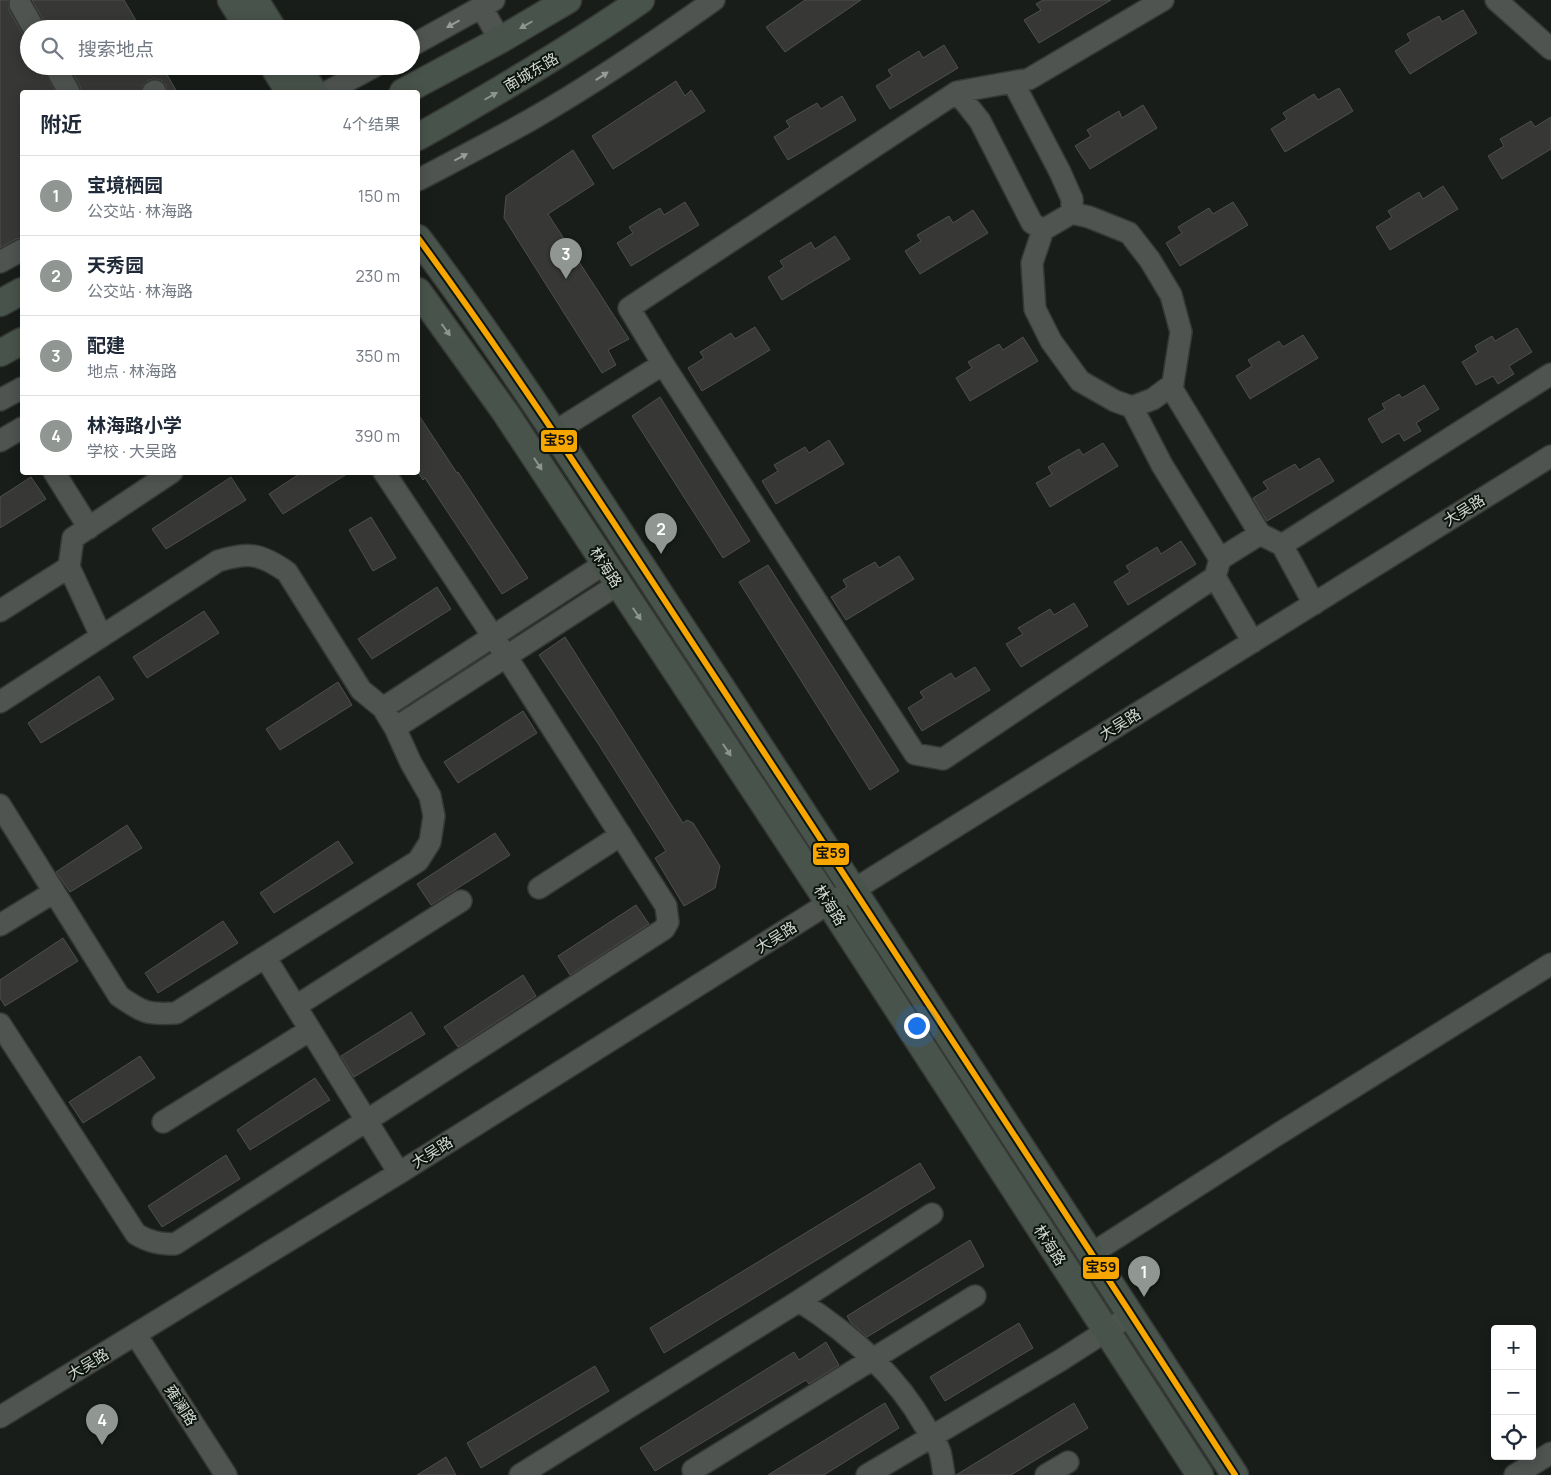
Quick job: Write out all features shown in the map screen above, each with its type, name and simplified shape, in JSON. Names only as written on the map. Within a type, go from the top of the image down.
[{"type":"main road","points":[[231,0],[243,20]]},
{"type":"main road","points":[[255,0],[267,20]]},
{"type":"main road","points":[[407,90],[500,40],[568,0]]},
{"type":"main road","name":"南城东路","points":[[420,136],[538,68],[641,0]]},
{"type":"main road","points":[[279,75],[288,90]]},
{"type":"main road","points":[[303,75],[313,90]]},
{"type":"main road","name":"林海路","points":[[420,241],[483,329],[553,433],[855,889],[1235,1475]]},
{"type":"main road","points":[[0,303],[20,292]]},
{"type":"main road","name":"林海路","points":[[420,294],[504,412],[829,903],[1200,1475]]},
{"type":"main road","points":[[0,353],[20,342]]},
{"type":"street","points":[[420,179],[564,100],[648,47],[714,0]]},
{"type":"street","points":[[1163,0],[1029,79],[957,92],[629,308],[663,364],[915,754],[943,759],[1217,568],[1260,534]]},
{"type":"street","points":[[1496,0],[1551,49]]},
{"type":"street","points":[[20,4],[29,20]]},
{"type":"street","points":[[420,41],[488,4],[500,40]]},
{"type":"street","points":[[60,75],[68,90]]},
{"type":"street","points":[[331,90],[358,75]]},
{"type":"street","points":[[1013,82],[1060,172],[1072,199],[1072,213]]},
{"type":"street","points":[[957,92],[980,121],[1032,223],[1043,230]]},
{"type":"street","points":[[1173,384],[1153,399],[1132,407],[1115,401],[1080,381],[1051,341],[1035,308],[1032,263],[1043,230],[1072,213],[1089,217],[1129,233],[1150,260],[1170,295],[1181,332],[1173,384],[1172,389],[1260,534],[1282,545],[1314,604]]},
{"type":"street","points":[[0,262],[20,251]]},
{"type":"street","points":[[553,433],[663,364]]},
{"type":"street","points":[[1282,545],[1551,374]]},
{"type":"street","points":[[0,400],[20,389]]},
{"type":"street","points":[[1132,407],[1217,568],[1253,642]]},
{"type":"street","points":[[0,441],[20,429]]},
{"type":"street","name":"大吴路","points":[[0,1417],[399,1173],[829,903],[855,889],[1551,456]]},
{"type":"street","points":[[56,475],[89,528]]},
{"type":"street","points":[[102,636],[69,567],[73,538],[168,475]]},
{"type":"street","points":[[0,1024],[136,1234],[148,1241],[175,1244],[664,929],[668,922],[666,906],[506,656],[386,475]]},
{"type":"street","points":[[0,702],[218,560],[248,554],[256,556],[271,560],[287,572],[361,690],[383,708],[430,796],[434,816],[430,842],[418,861],[176,1013],[155,1014],[138,1009],[119,996],[0,805]]},
{"type":"street","points":[[0,611],[69,567]]},
{"type":"street","points":[[383,708],[493,637],[611,574]]},
{"type":"street","points":[[395,728],[506,656],[611,574]]},
{"type":"street","points":[[539,888],[621,835]]},
{"type":"street","points":[[0,925],[54,892]]},
{"type":"street","points":[[296,1006],[461,901]]},
{"type":"street","points":[[265,957],[399,1173]]},
{"type":"street","points":[[1092,1254],[1280,1133],[1551,964]]},
{"type":"street","points":[[163,1122],[310,1030]]},
{"type":"street","points":[[524,1474],[799,1301],[932,1214]]},
{"type":"street","points":[[693,1470],[975,1296]]},
{"type":"street","points":[[799,1301],[825,1318],[856,1343],[874,1359],[900,1388],[940,1451],[944,1475]]},
{"type":"street","points":[[867,1475],[1061,1360],[1131,1316]]},
{"type":"street","name":"雍澜路","points":[[136,1335],[226,1475]]},
{"type":"street","points":[[1515,1475],[1551,1453]]},
{"type":"street","points":[[1046,1475],[1068,1462]]},
{"type":"building","points":[[0,0],[9,0],[9,10],[20,30],[20,75],[47,75],[54,90],[20,90],[20,238],[0,248]]},
{"type":"building","points":[[32,0],[124,0],[136,20],[43,20]]},
{"type":"building","points":[[805,0],[861,0],[785,52],[766,27]]},
{"type":"building","points":[[1043,0],[1111,0],[1039,43],[1024,20],[1041,10],[1036,4]]},
{"type":"building","points":[[1463,10],[1477,33],[1410,74],[1395,51],[1411,41],[1407,34],[1439,16],[1442,22]]},
{"type":"building","points":[[944,45],[958,68],[890,109],[876,86],[892,76],[888,70],[919,51],[923,58]]},
{"type":"building","points":[[74,75],[167,75],[176,90],[167,90],[166,85],[161,80],[155,79],[149,80],[143,85],[142,90],[81,90]]},
{"type":"building","points":[[676,81],[685,96],[691,90],[705,111],[613,169],[592,136]]},
{"type":"building","points":[[1339,88],[1353,111],[1285,152],[1271,129],[1287,119],[1283,113],[1314,94],[1318,100]]},
{"type":"building","points":[[842,96],[856,120],[788,160],[774,137],[790,127],[786,121],[817,103],[821,109]]},
{"type":"building","points":[[1143,105],[1157,128],[1090,169],[1075,146],[1091,136],[1087,130],[1119,111],[1122,118]]},
{"type":"building","points":[[1551,117],[1551,149],[1502,179],[1488,156],[1504,146],[1500,139],[1531,121],[1535,127]]},
{"type":"building","points":[[573,150],[594,184],[548,214],[629,339],[608,350],[616,365],[602,373],[504,218],[506,196]]},
{"type":"building","points":[[1443,186],[1458,209],[1390,250],[1376,227],[1392,217],[1388,211],[1419,192],[1423,199]]},
{"type":"building","points":[[685,202],[699,225],[631,266],[617,243],[633,233],[629,227],[660,208],[664,215]]},
{"type":"building","points":[[1233,202],[1248,225],[1180,266],[1166,243],[1182,233],[1178,227],[1209,208],[1213,214]]},
{"type":"building","points":[[973,210],[988,233],[920,274],[905,251],[921,241],[917,235],[949,216],[953,223]]},
{"type":"building","points":[[835,236],[850,259],[782,300],[768,277],[784,267],[780,261],[811,242],[815,249]]},
{"type":"building","points":[[755,327],[770,350],[702,391],[688,368],[704,358],[700,352],[731,333],[735,339]]},
{"type":"building","points":[[1517,328],[1532,352],[1509,366],[1514,374],[1498,384],[1493,376],[1476,385],[1462,362],[1478,352],[1475,346],[1492,336],[1495,341]]},
{"type":"building","points":[[1303,335],[1318,358],[1250,399],[1236,376],[1252,366],[1248,360],[1279,341],[1283,347]]},
{"type":"building","points":[[1023,337],[1038,361],[970,401],[956,378],[972,368],[968,362],[999,344],[1003,350]]},
{"type":"building","points":[[1424,385],[1439,409],[1416,423],[1421,431],[1404,441],[1399,433],[1382,443],[1368,419],[1385,409],[1382,404],[1399,394],[1402,398]]},
{"type":"building","points":[[660,397],[750,541],[723,558],[632,416]]},
{"type":"building","points":[[420,417],[528,578],[502,594],[425,478],[423,480],[420,475]]},
{"type":"building","points":[[829,440],[844,464],[776,504],[762,481],[778,471],[774,465],[805,447],[809,453]]},
{"type":"building","points":[[1103,443],[1118,466],[1050,507],[1036,483],[1052,474],[1048,467],[1079,449],[1083,455]]},
{"type":"building","points":[[1319,458],[1334,481],[1267,521],[1253,498],[1268,489],[1263,482],[1295,464],[1299,470]]},
{"type":"building","points":[[298,475],[345,475],[283,514],[269,494]]},
{"type":"building","points":[[31,477],[46,499],[0,528],[0,497]]},
{"type":"building","points":[[231,477],[246,500],[166,549],[152,529]]},
{"type":"building","points":[[371,517],[396,558],[373,571],[349,530]]},
{"type":"building","points":[[1181,541],[1196,564],[1128,605],[1114,582],[1130,572],[1126,566],[1157,547],[1161,554]]},
{"type":"building","points":[[899,556],[914,579],[846,620],[831,597],[847,587],[843,580],[875,562],[879,568]]},
{"type":"building","points":[[768,565],[899,771],[870,790],[739,582]]},
{"type":"building","points":[[437,587],[451,609],[372,659],[358,639]]},
{"type":"building","points":[[1074,603],[1088,626],[1021,667],[1006,644],[1023,634],[1018,628],[1050,609],[1054,615]]},
{"type":"building","points":[[204,611],[219,633],[147,678],[133,657]]},
{"type":"building","points":[[565,637],[683,823],[687,820],[693,823],[720,866],[715,888],[684,906],[655,858],[666,851],[539,655]]},
{"type":"building","points":[[975,667],[990,690],[922,731],[908,708],[924,698],[920,692],[951,673],[955,679]]},
{"type":"building","points":[[99,676],[114,699],[41,743],[28,723]]},
{"type":"building","points":[[338,682],[352,705],[280,750],[266,729]]},
{"type":"building","points":[[523,711],[537,733],[458,783],[444,762]]},
{"type":"building","points":[[127,825],[142,848],[70,892],[56,872]]},
{"type":"building","points":[[495,833],[510,855],[431,905],[417,884]]},
{"type":"building","points":[[338,841],[353,863],[274,913],[260,893]]},
{"type":"building","points":[[636,905],[649,924],[570,975],[558,956]]},
{"type":"building","points":[[223,921],[238,943],[158,993],[145,973]]},
{"type":"building","points":[[63,938],[78,961],[5,1006],[0,998],[0,980]]},
{"type":"building","points":[[523,975],[536,996],[458,1047],[444,1027]]},
{"type":"building","points":[[411,1012],[425,1034],[354,1077],[341,1056]]},
{"type":"building","points":[[140,1056],[155,1078],[83,1123],[69,1102]]},
{"type":"building","points":[[315,1078],[330,1100],[250,1150],[237,1130]]},
{"type":"building","points":[[226,1155],[240,1179],[162,1227],[148,1206]]},
{"type":"building","points":[[920,1163],[935,1188],[664,1353],[650,1328]]},
{"type":"building","points":[[970,1240],[984,1266],[867,1337],[851,1323],[847,1316]]},
{"type":"building","points":[[1019,1323],[1033,1348],[945,1401],[930,1377]]},
{"type":"building","points":[[826,1342],[839,1365],[809,1384],[806,1380],[655,1471],[640,1448],[794,1352],[799,1360]]},
{"type":"building","points":[[595,1366],[609,1391],[481,1468],[467,1443]]},
{"type":"building","points":[[885,1403],[899,1428],[824,1475],[768,1475]]},
{"type":"building","points":[[1074,1403],[1088,1428],[1011,1475],[956,1475]]},
{"type":"building","points":[[446,1457],[456,1475],[417,1475]]},
{"type":"transit line","name":"宝59","points":[[420,241],[534,402],[608,514],[978,1078],[1235,1475]]},
{"type":"place","name":"配建","points":[[566,279]]},
{"type":"place","name":"天秀园","points":[[661,554]]},
{"type":"place","name":"宝境栖园","points":[[1144,1297]]},
{"type":"place","name":"林海路小学","points":[[102,1445]]}]
